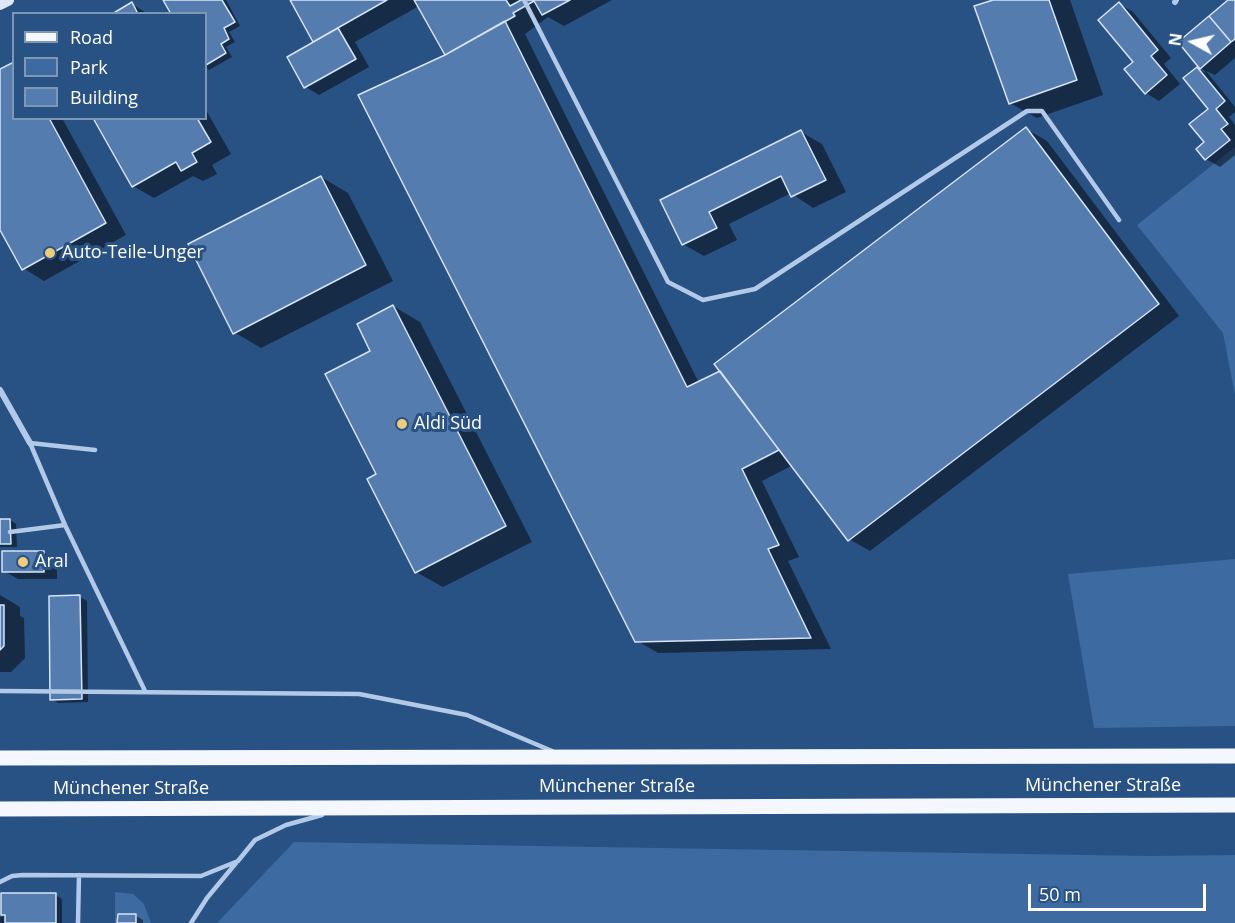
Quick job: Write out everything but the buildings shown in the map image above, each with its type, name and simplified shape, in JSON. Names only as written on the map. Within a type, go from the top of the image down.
[{"type":"main road","points":[[0,4],[8,0]]},
{"type":"main road","name":"Münchener Straße","points":[[0,758],[1235,756]]},
{"type":"main road","name":"Münchener Straße","points":[[0,809],[1235,805]]},
{"type":"street","points":[[0,390],[30,443]]},
{"type":"lane","points":[[524,0],[668,282],[703,300],[755,289],[1027,111],[1042,111],[1119,220]]},
{"type":"lane","points":[[95,450],[30,443],[65,525],[145,691]]},
{"type":"lane","points":[[10,532],[65,525]]},
{"type":"lane","points":[[0,691],[359,694],[467,715],[569,758]]},
{"type":"lane","points":[[191,923],[207,898],[255,840],[286,825],[345,808]]},
{"type":"lane","points":[[0,882],[12,876],[23,875],[201,876],[238,861]]},
{"type":"lane","points":[[78,923],[79,875]]},
{"type":"green space","points":[[1235,147],[1235,395],[1223,333],[1137,225]]},
{"type":"green space","points":[[1235,559],[1235,726],[1094,728],[1068,574]]},
{"type":"green space","points":[[294,842],[1150,856],[1235,855],[1235,923],[217,923]]},
{"type":"green space","points":[[115,892],[133,894],[144,904],[151,923],[115,923]]},
{"type":"place","name":"Auto-Teile-Unger","points":[[50,253]]},
{"type":"place","name":"Aldi Süd","points":[[402,424]]},
{"type":"place","name":"Aral","points":[[23,562]]}]
